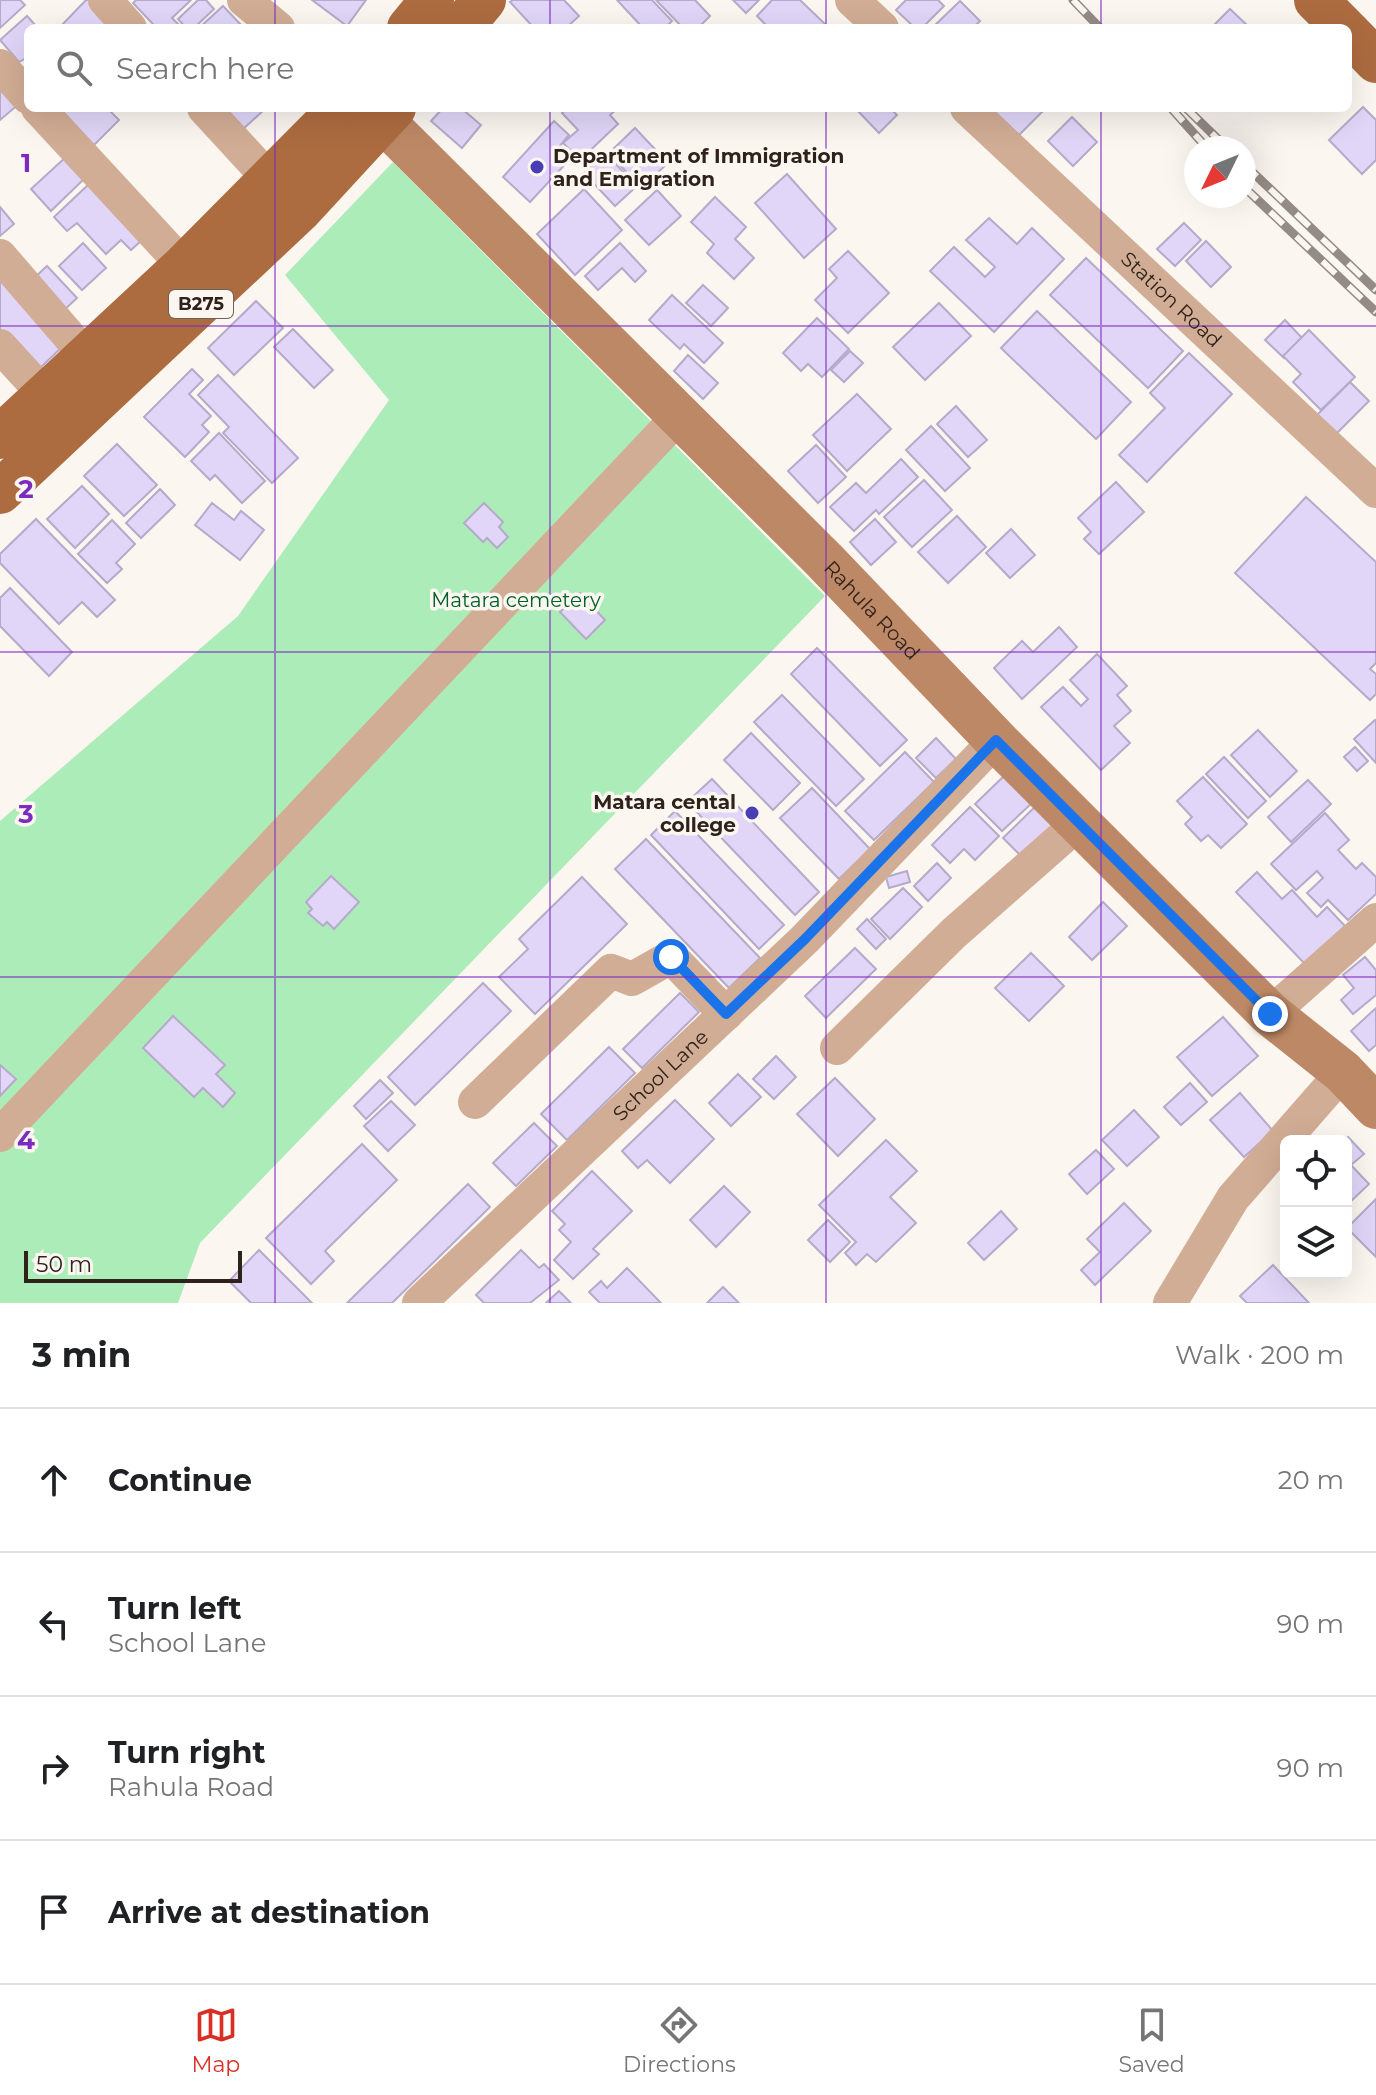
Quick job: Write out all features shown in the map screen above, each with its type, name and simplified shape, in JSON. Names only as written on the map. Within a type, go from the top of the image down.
[{"type":"main road","points":[[412,24],[432,0]]},
{"type":"main road","points":[[464,24],[484,0]]},
{"type":"main road","points":[[1316,0],[1340,24]]},
{"type":"main road","points":[[1352,36],[1376,61]]},
{"type":"main road","name":"B275","points":[[0,437],[184,266],[337,112]]},
{"type":"main road","name":"B275","points":[[0,492],[299,211],[382,112]]},
{"type":"main road","name":"Rahula Road","points":[[382,112],[824,560],[996,740],[1270,1014],[1343,1072],[1376,1107]]},
{"type":"street","points":[[105,0],[126,24]]},
{"type":"street","points":[[244,0],[273,24]]},
{"type":"street","points":[[852,0],[878,24]]},
{"type":"street","points":[[0,66],[24,93]]},
{"type":"street","points":[[42,112],[184,266]]},
{"type":"street","points":[[208,112],[271,181]]},
{"type":"street","name":"Station Road","points":[[971,112],[1376,491]]},
{"type":"street","points":[[0,256],[88,358]]},
{"type":"street","points":[[0,346],[45,395]]},
{"type":"street","points":[[0,1135],[679,416]]},
{"type":"street","name":"School Lane","points":[[419,1303],[846,897],[996,740]]},
{"type":"street","points":[[837,1048],[954,933],[1080,822]]},
{"type":"street","points":[[1270,1014],[1376,920]]},
{"type":"street","points":[[475,1102],[611,971],[632,979],[671,957],[726,1014]]},
{"type":"street","points":[[1170,1303],[1233,1198],[1343,1072]]},
{"type":"green space","name":"Matara cemetery","points":[[393,162],[825,596],[200,1243],[178,1303],[0,1303],[0,821],[238,616],[389,400],[285,275]]},
{"type":"building","points":[[0,0],[20,0],[25,5],[0,28]]},
{"type":"building","points":[[86,0],[92,0],[114,24],[63,24]]},
{"type":"building","points":[[136,0],[191,0],[172,18],[178,24],[153,24],[133,3]]},
{"type":"building","points":[[198,0],[206,0],[214,9],[198,24],[182,24],[178,19]]},
{"type":"building","points":[[312,0],[366,0],[348,24]]},
{"type":"building","points":[[564,0],[579,16],[570,24],[530,24],[510,2]]},
{"type":"building","points":[[617,0],[652,0],[672,21],[669,24],[639,24]]},
{"type":"building","points":[[656,0],[695,0],[710,16],[702,24],[679,24]]},
{"type":"building","points":[[733,0],[759,0],[746,13]]},
{"type":"building","points":[[772,0],[800,0],[825,24],[765,24],[757,16]]},
{"type":"building","points":[[906,0],[938,0],[944,6],[926,24],[911,24],[896,10]]},
{"type":"building","points":[[960,1],[980,21],[977,24],[936,24]]},
{"type":"building","points":[[223,6],[240,24],[203,24]]},
{"type":"building","points":[[1230,9],[1246,24],[1215,24]]},
{"type":"building","points":[[27,16],[34,24],[24,24],[24,59],[19,62],[0,40]]},
{"type":"building","points":[[0,79],[20,103],[0,120]]},
{"type":"building","points":[[1363,107],[1376,120],[1376,160],[1362,174],[1329,140]]},
{"type":"building","points":[[61,112],[111,112],[119,120],[93,146]]},
{"type":"building","points":[[224,112],[262,112],[241,131]]},
{"type":"building","points":[[439,112],[466,112],[481,125],[462,148],[431,121]]},
{"type":"building","points":[[613,112],[610,115],[618,124],[580,160],[563,143],[578,130],[562,113]]},
{"type":"building","points":[[859,112],[894,112],[897,115],[879,133]]},
{"type":"building","points":[[995,112],[1042,112],[1019,135]]},
{"type":"building","points":[[1072,117],[1097,142],[1073,166],[1048,141]]},
{"type":"building","name":"Department of Immigration and Emigration","points":[[554,121],[569,135],[559,147],[571,158],[530,202],[503,177]]},
{"type":"building","points":[[635,128],[668,163],[641,188],[609,153]]},
{"type":"building","points":[[605,153],[637,186],[615,206],[584,173]]},
{"type":"building","points":[[66,157],[85,178],[51,211],[31,189]]},
{"type":"building","points":[[787,174],[836,229],[804,258],[755,203]]},
{"type":"building","points":[[89,184],[142,240],[131,250],[121,240],[106,254],[77,223],[67,231],[54,217]]},
{"type":"building","points":[[584,189],[622,230],[575,275],[537,234]]},
{"type":"building","points":[[657,190],[681,216],[649,245],[625,220]]},
{"type":"building","points":[[715,197],[746,227],[735,239],[754,258],[734,279],[707,253],[714,244],[691,222]]},
{"type":"building","points":[[0,207],[14,224],[0,236]]},
{"type":"building","points":[[989,218],[1017,244],[1032,228],[1064,259],[994,332],[930,271],[954,247],[985,277],[995,267],[966,240]]},
{"type":"building","points":[[1184,223],[1201,240],[1175,266],[1157,249]]},
{"type":"building","points":[[1206,241],[1231,267],[1211,287],[1186,261]]},
{"type":"building","points":[[83,243],[106,268],[82,290],[59,266]]},
{"type":"building","points":[[620,243],[646,271],[635,282],[622,268],[598,290],[585,276]]},
{"type":"building","points":[[848,251],[889,293],[848,333],[815,300],[837,278],[829,269]]},
{"type":"building","points":[[1086,258],[1183,351],[1148,388],[1050,295]]},
{"type":"building","points":[[47,266],[77,298],[62,312],[32,280]]},
{"type":"building","points":[[0,279],[63,346],[37,371],[0,331]]},
{"type":"building","points":[[703,285],[728,308],[711,326],[686,303]]},
{"type":"building","points":[[672,295],[723,343],[704,363],[684,344],[680,349],[649,320]]},
{"type":"building","points":[[256,301],[283,328],[234,375],[208,348]]},
{"type":"building","points":[[939,303],[971,336],[925,380],[893,347]]},
{"type":"building","points":[[1037,311],[1131,402],[1096,439],[1001,348]]},
{"type":"building","points":[[817,318],[849,349],[822,377],[808,364],[801,371],[783,353]]},
{"type":"building","points":[[1285,320],[1303,339],[1284,358],[1265,340]]},
{"type":"building","points":[[293,329],[333,370],[314,388],[274,347]]},
{"type":"building","points":[[1309,330],[1355,377],[1321,410],[1293,382],[1301,374],[1283,356]]},
{"type":"building","points":[[850,351],[863,363],[844,382],[831,370]]},
{"type":"building","points":[[1189,353],[1232,394],[1147,482],[1119,455],[1165,408],[1150,393]]},
{"type":"building","points":[[688,355],[718,383],[703,399],[674,371]]},
{"type":"building","points":[[192,369],[203,380],[189,394],[211,416],[202,425],[209,432],[185,457],[144,417]]},
{"type":"building","points":[[218,375],[298,458],[272,483],[223,433],[229,427],[198,395]]},
{"type":"building","points":[[1350,382],[1369,401],[1336,434],[1317,415]]},
{"type":"building","points":[[857,394],[891,429],[847,471],[813,435]]},
{"type":"building","points":[[956,406],[987,440],[968,457],[937,424]]},
{"type":"building","points":[[931,426],[970,468],[945,491],[906,450]]},
{"type":"building","points":[[219,433],[265,481],[242,503],[215,475],[210,480],[191,461]]},
{"type":"building","points":[[117,444],[157,485],[124,516],[84,476]]},
{"type":"building","points":[[816,445],[846,477],[818,503],[788,471]]},
{"type":"building","points":[[901,459],[918,477],[879,514],[876,510],[854,531],[830,507],[856,483],[866,493]]},
{"type":"building","points":[[924,480],[952,510],[912,547],[884,517]]},
{"type":"building","points":[[1116,482],[1144,512],[1099,554],[1084,539],[1091,532],[1078,518]]},
{"type":"building","points":[[82,486],[109,514],[75,548],[47,519]]},
{"type":"building","points":[[160,489],[175,505],[141,538],[126,523]]},
{"type":"building","points":[[1306,497],[1376,562],[1376,663],[1370,669],[1376,674],[1376,694],[1370,700],[1235,573]]},
{"type":"building","points":[[212,503],[234,520],[241,511],[264,530],[240,560],[195,525]]},
{"type":"building","points":[[484,503],[503,522],[499,527],[508,537],[497,548],[487,538],[483,542],[464,523]]},
{"type":"building","points":[[957,516],[986,547],[948,583],[918,552]]},
{"type":"building","points":[[36,519],[115,600],[97,617],[82,602],[59,624],[0,563],[0,554]]},
{"type":"building","points":[[875,519],[896,542],[871,565],[850,542]]},
{"type":"building","points":[[112,520],[135,544],[116,563],[122,569],[107,583],[78,554]]},
{"type":"building","points":[[1011,529],[1035,555],[1010,578],[986,553]]},
{"type":"building","points":[[10,588],[72,652],[49,676],[0,626],[0,598]]},
{"type":"building","points":[[580,593],[605,620],[586,639],[560,612]]},
{"type":"building","points":[[1059,627],[1077,647],[1022,699],[994,668],[1022,641],[1033,652]]},
{"type":"building","points":[[817,648],[907,740],[880,766],[791,674]]},
{"type":"building","points":[[1097,654],[1127,686],[1117,695],[1131,711],[1114,726],[1130,743],[1101,770],[1041,707],[1063,687],[1081,706],[1088,699],[1070,680]]},
{"type":"building","points":[[782,695],[864,779],[836,806],[754,722]]},
{"type":"building","points":[[1376,721],[1376,763],[1354,739]]},
{"type":"building","points":[[1258,730],[1297,771],[1270,797],[1231,755]]},
{"type":"building","points":[[751,733],[800,783],[773,810],[724,760]]},
{"type":"building","points":[[936,738],[956,759],[936,778],[916,758]]},
{"type":"building","points":[[1355,747],[1368,761],[1357,771],[1344,757]]},
{"type":"building","points":[[905,752],[934,782],[874,840],[845,811]]},
{"type":"building","points":[[1224,757],[1266,801],[1248,818],[1206,774]]},
{"type":"building","points":[[1005,775],[1032,803],[1002,831],[975,804]]},
{"type":"building","points":[[1203,777],[1247,824],[1221,848],[1208,835],[1201,841],[1185,824],[1192,817],[1177,801]]},
{"type":"building","points":[[712,779],[819,892],[795,915],[687,802]]},
{"type":"building","points":[[1308,780],[1331,804],[1291,842],[1268,817]]},
{"type":"building","points":[[812,788],[870,849],[839,879],[780,818]]},
{"type":"building","points":[[1046,796],[1071,822],[1029,864],[1003,838]]},
{"type":"building","points":[[970,807],[999,836],[975,860],[964,849],[950,863],[932,845]]},
{"type":"building","points":[[675,811],[784,925],[759,949],[651,835]]},
{"type":"building","points":[[1325,813],[1349,840],[1338,850],[1356,869],[1362,863],[1376,877],[1376,894],[1348,920],[1328,900],[1321,907],[1307,893],[1323,878],[1317,871],[1296,890],[1271,864]]},
{"type":"building","points":[[646,839],[760,958],[729,988],[615,869]]},
{"type":"building","points":[[937,863],[951,878],[928,901],[914,886]]},
{"type":"building","points":[[907,871],[910,882],[889,888],[886,877]]},
{"type":"building","points":[[1257,872],[1282,899],[1292,890],[1317,917],[1327,907],[1345,926],[1305,964],[1236,892]]},
{"type":"building","points":[[331,876],[359,902],[334,929],[327,922],[323,926],[308,913],[312,909],[306,902]]},
{"type":"building","points":[[582,877],[627,924],[535,1014],[499,977],[528,949],[519,939]]},
{"type":"building","points":[[903,888],[922,907],[890,939],[871,919]]},
{"type":"building","points":[[1103,902],[1127,926],[1092,960],[1069,937]]},
{"type":"building","points":[[867,919],[886,939],[876,949],[857,929]]},
{"type":"building","points":[[855,948],[876,969],[826,1018],[805,996]]},
{"type":"building","points":[[1031,953],[1064,986],[1029,1021],[995,988]]},
{"type":"building","points":[[1365,957],[1376,970],[1376,995],[1353,1014],[1341,1000],[1354,988],[1343,975]]},
{"type":"building","points":[[483,983],[511,1011],[415,1105],[388,1077]]},
{"type":"building","points":[[680,993],[699,1012],[642,1068],[623,1049]]},
{"type":"building","points":[[1376,1008],[1376,1045],[1369,1051],[1351,1031]]},
{"type":"building","points":[[173,1016],[225,1065],[216,1074],[235,1093],[223,1107],[203,1088],[194,1097],[143,1048]]},
{"type":"building","points":[[1223,1017],[1258,1056],[1212,1096],[1177,1057]]},
{"type":"building","points":[[609,1047],[635,1073],[567,1140],[541,1114]]},
{"type":"building","points":[[776,1056],[796,1077],[774,1099],[753,1079]]},
{"type":"building","points":[[0,1065],[16,1079],[0,1096]]},
{"type":"building","points":[[738,1074],[761,1097],[731,1126],[709,1103]]},
{"type":"building","points":[[835,1078],[875,1119],[838,1156],[797,1114]]},
{"type":"building","points":[[380,1080],[393,1093],[366,1119],[354,1106]]},
{"type":"building","points":[[1190,1083],[1207,1102],[1181,1125],[1164,1107]]},
{"type":"building","points":[[1240,1093],[1273,1131],[1244,1157],[1210,1120]]},
{"type":"building","points":[[675,1100],[714,1139],[670,1183],[647,1160],[638,1168],[622,1151]]},
{"type":"building","points":[[391,1101],[415,1125],[388,1151],[364,1126]]},
{"type":"building","points":[[1134,1110],[1159,1137],[1127,1166],[1102,1140]]},
{"type":"building","points":[[534,1123],[557,1146],[516,1186],[493,1163]]},
{"type":"building","points":[[886,1140],[917,1171],[890,1197],[916,1223],[876,1262],[867,1254],[856,1265],[845,1253],[856,1242],[819,1205]]},
{"type":"building","points":[[1352,1141],[1364,1154],[1352,1164]]},
{"type":"building","points":[[362,1144],[397,1180],[325,1251],[334,1261],[311,1284],[266,1238]]},
{"type":"building","points":[[1096,1150],[1114,1169],[1087,1194],[1069,1174]]},
{"type":"building","points":[[1352,1166],[1369,1184],[1352,1200]]},
{"type":"building","points":[[592,1171],[632,1211],[593,1249],[599,1254],[573,1279],[554,1260],[571,1242],[559,1230],[565,1224],[552,1211]]},
{"type":"building","points":[[468,1184],[490,1207],[392,1303],[347,1303]]},
{"type":"building","points":[[724,1186],[750,1212],[716,1247],[690,1220]]},
{"type":"building","points":[[1376,1199],[1376,1257],[1352,1233],[1352,1223]]},
{"type":"building","points":[[1124,1203],[1151,1231],[1095,1285],[1081,1270],[1100,1252],[1087,1239]]},
{"type":"building","points":[[1001,1211],[1017,1229],[984,1260],[968,1243]]},
{"type":"building","points":[[828,1220],[850,1242],[830,1262],[808,1240]]},
{"type":"building","points":[[259,1250],[312,1303],[251,1303],[229,1281]]},
{"type":"building","points":[[521,1250],[539,1268],[544,1264],[559,1280],[530,1303],[484,1303],[476,1295]]},
{"type":"building","points":[[1273,1265],[1280,1272],[1280,1279],[1286,1279],[1309,1303],[1247,1303],[1240,1296]]},
{"type":"building","points":[[627,1268],[661,1303],[600,1303],[589,1292],[601,1281],[607,1288]]},
{"type":"building","points":[[723,1287],[739,1303],[707,1303]]},
{"type":"building","points":[[559,1291],[571,1303],[546,1303]]},
{"type":"railway","points":[[1073,0],[1096,24]]},
{"type":"railway","points":[[1175,112],[1196,136]]},
{"type":"railway","points":[[1190,112],[1215,136]]},
{"type":"railway","points":[[1256,175],[1376,290]]},
{"type":"railway","points":[[1256,198],[1376,312]]},
{"type":"place","name":"Department of Immigration and Emigration","points":[[537,167]]},
{"type":"place","name":"Matara cental college","points":[[752,813]]},
{"type":"route","points":[[671,957],[726,1014],[877,866],[996,740],[1270,1014]]}]
